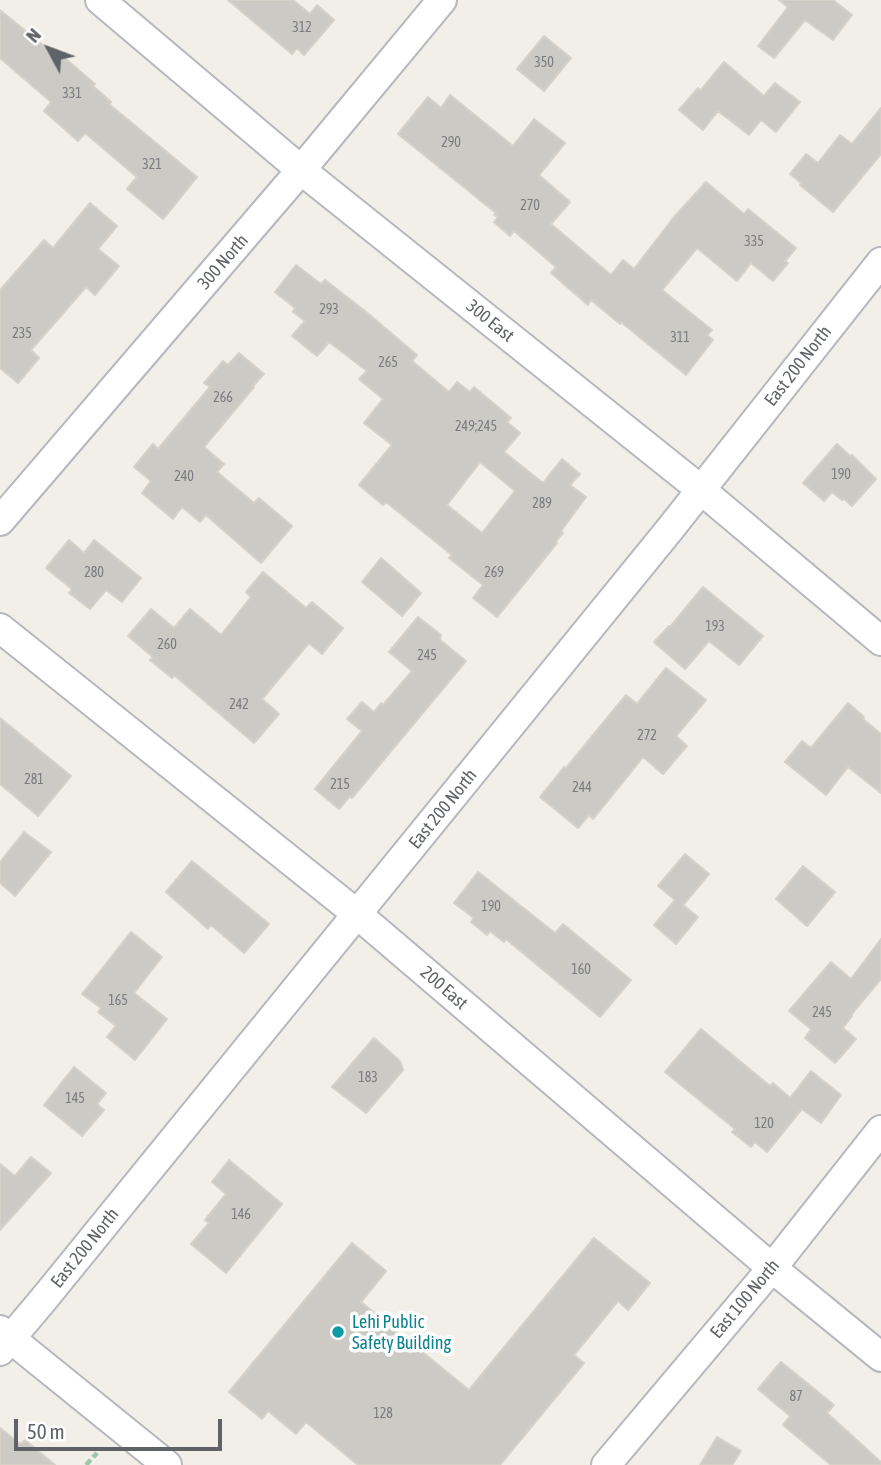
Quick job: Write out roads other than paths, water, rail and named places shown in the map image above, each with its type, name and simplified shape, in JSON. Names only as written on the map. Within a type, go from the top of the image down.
[{"type":"street","name":"300 East","points":[[100,0],[301,170],[700,489],[881,641]]},
{"type":"street","name":"300 North","points":[[0,521],[301,170],[442,0]]},
{"type":"street","name":"East 200 North","points":[[3,1340],[358,914],[881,262]]},
{"type":"street","name":"200 East","points":[[0,628],[358,914],[772,1268],[881,1357]]},
{"type":"street","name":"East 100 North","points":[[606,1465],[772,1268],[881,1130]]},
{"type":"street","points":[[3,1340],[167,1465]]},
{"type":"place","name":"Lehi Public Safety Building","points":[[338,1332]]}]
